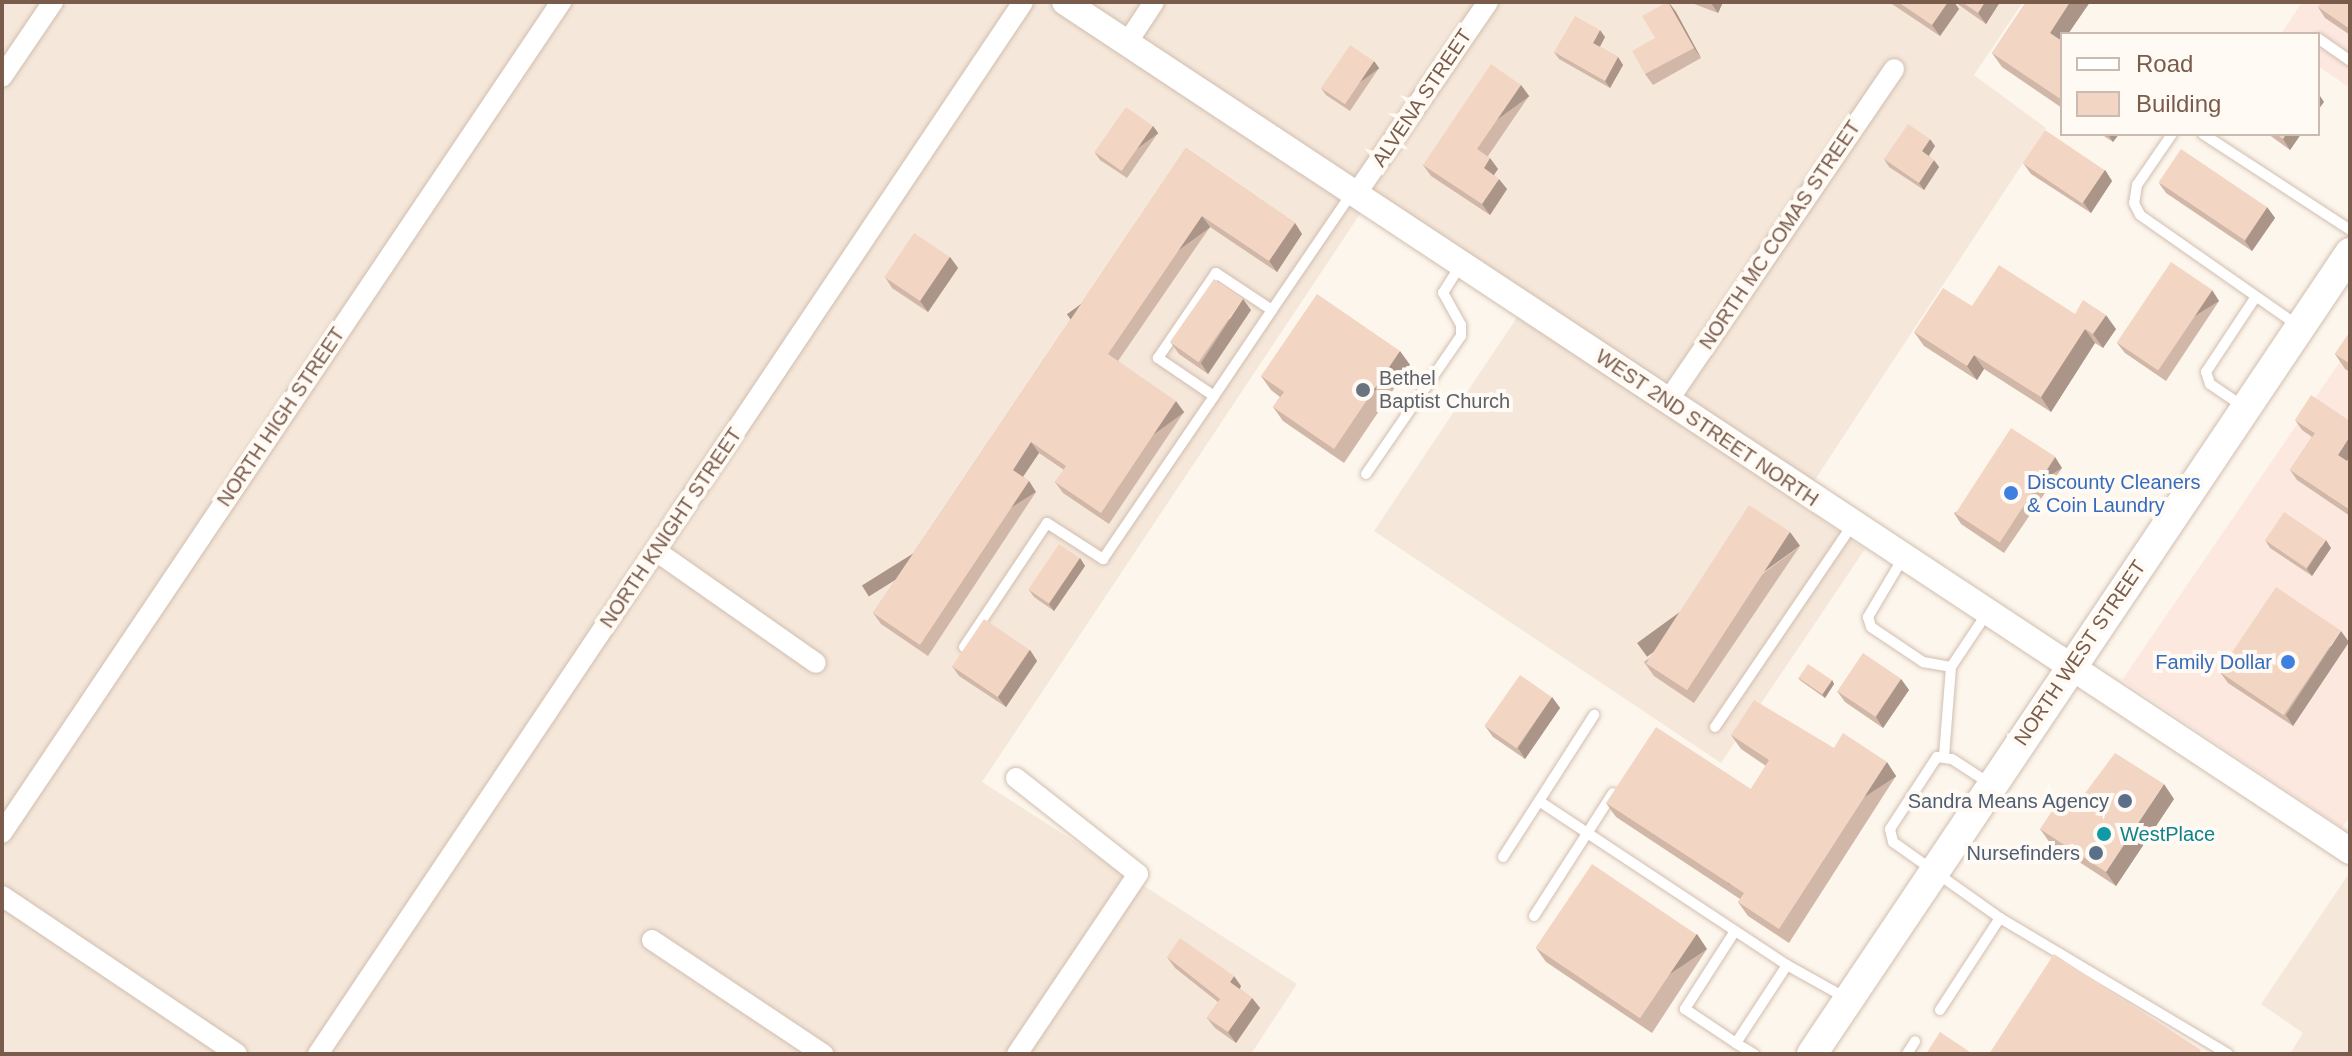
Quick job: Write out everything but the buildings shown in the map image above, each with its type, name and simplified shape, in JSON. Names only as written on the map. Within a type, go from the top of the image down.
[{"type":"main road","name":"NORTH WEST STREET","points":[[1812,1054],[2350,253]]},
{"type":"street","points":[[2,77],[53,2]]},
{"type":"street","name":"NORTH HIGH STREET","points":[[2,833],[561,2]]},
{"type":"street","name":"NORTH KNIGHT STREET","points":[[318,1054],[1023,2]]},
{"type":"street","name":"WEST 2ND STREET NORTH","points":[[1065,2],[2350,851]]},
{"type":"street","points":[[1127,43],[1154,2]]},
{"type":"street","name":"ALVENA STREET","points":[[1354,193],[1488,2]]},
{"type":"street","name":"NORTH MC COMAS STREET","points":[[1667,402],[1894,69]]},
{"type":"street","points":[[656,551],[816,663]]},
{"type":"street","points":[[1016,778],[1138,874],[1017,1054]]},
{"type":"street","points":[[2,896],[237,1054]]},
{"type":"street","points":[[652,940],[823,1054]]},
{"type":"lane","points":[[2320,40],[2350,61]]},
{"type":"lane","points":[[2171,136],[2137,185],[2134,203],[2157,231],[2299,327]]},
{"type":"lane","points":[[2206,136],[2350,230]]},
{"type":"lane","points":[[964,647],[1047,523],[1103,559],[1354,193]]},
{"type":"lane","points":[[1366,474],[1461,336],[1461,325],[1443,293],[1461,264]]},
{"type":"lane","points":[[1214,396],[1158,358],[1216,273],[1272,310]]},
{"type":"lane","points":[[2245,408],[2210,384],[2206,372],[2255,298]]},
{"type":"lane","points":[[1715,727],[1853,524]]},
{"type":"lane","points":[[1903,558],[1871,608],[1871,627],[1923,662],[1951,667]]},
{"type":"lane","points":[[1944,756],[1951,667],[1987,613]]},
{"type":"lane","points":[[1503,857],[1594,715]]},
{"type":"lane","points":[[1991,785],[1944,756],[1937,757],[1890,829],[1893,842],[2000,918],[2228,1054]]},
{"type":"lane","points":[[1534,916],[1622,781]]},
{"type":"lane","points":[[1539,801],[1787,965],[1848,999]]},
{"type":"lane","points":[[1940,1010],[2000,918]]},
{"type":"lane","points":[[1735,931],[1685,1009],[1754,1054]]},
{"type":"lane","points":[[1736,1043],[1787,965]]},
{"type":"lane","points":[[1907,1054],[1915,1041]]},
{"type":"shaded area","points":[[2,2],[2023,2],[1974,75],[2046,128],[1799,504],[1865,549],[1721,763],[1374,531],[1530,298],[1374,193],[982,782],[1297,984],[1251,1054],[2,1054]]},
{"type":"shaded area","points":[[2302,2],[2350,2],[2350,88],[2320,67],[2320,32],[2282,32]]},
{"type":"shaded area","points":[[2350,347],[2350,816],[2342,828],[2122,680]]},
{"type":"shaded area","points":[[2350,872],[2350,1054],[2290,1054],[2303,1033],[2261,1004]]},
{"type":"place","name":"Bethel Baptist Church","points":[[1363,390]]},
{"type":"place","name":"Discounty Cleaners & Coin Laundry","points":[[2011,493]]},
{"type":"place","name":"Family Dollar","points":[[2288,662]]},
{"type":"place","name":"Sandra Means Agency","points":[[2125,801]]},
{"type":"place","name":"WestPlace","points":[[2104,834]]},
{"type":"place","name":"Nursefinders","points":[[2096,853]]}]
